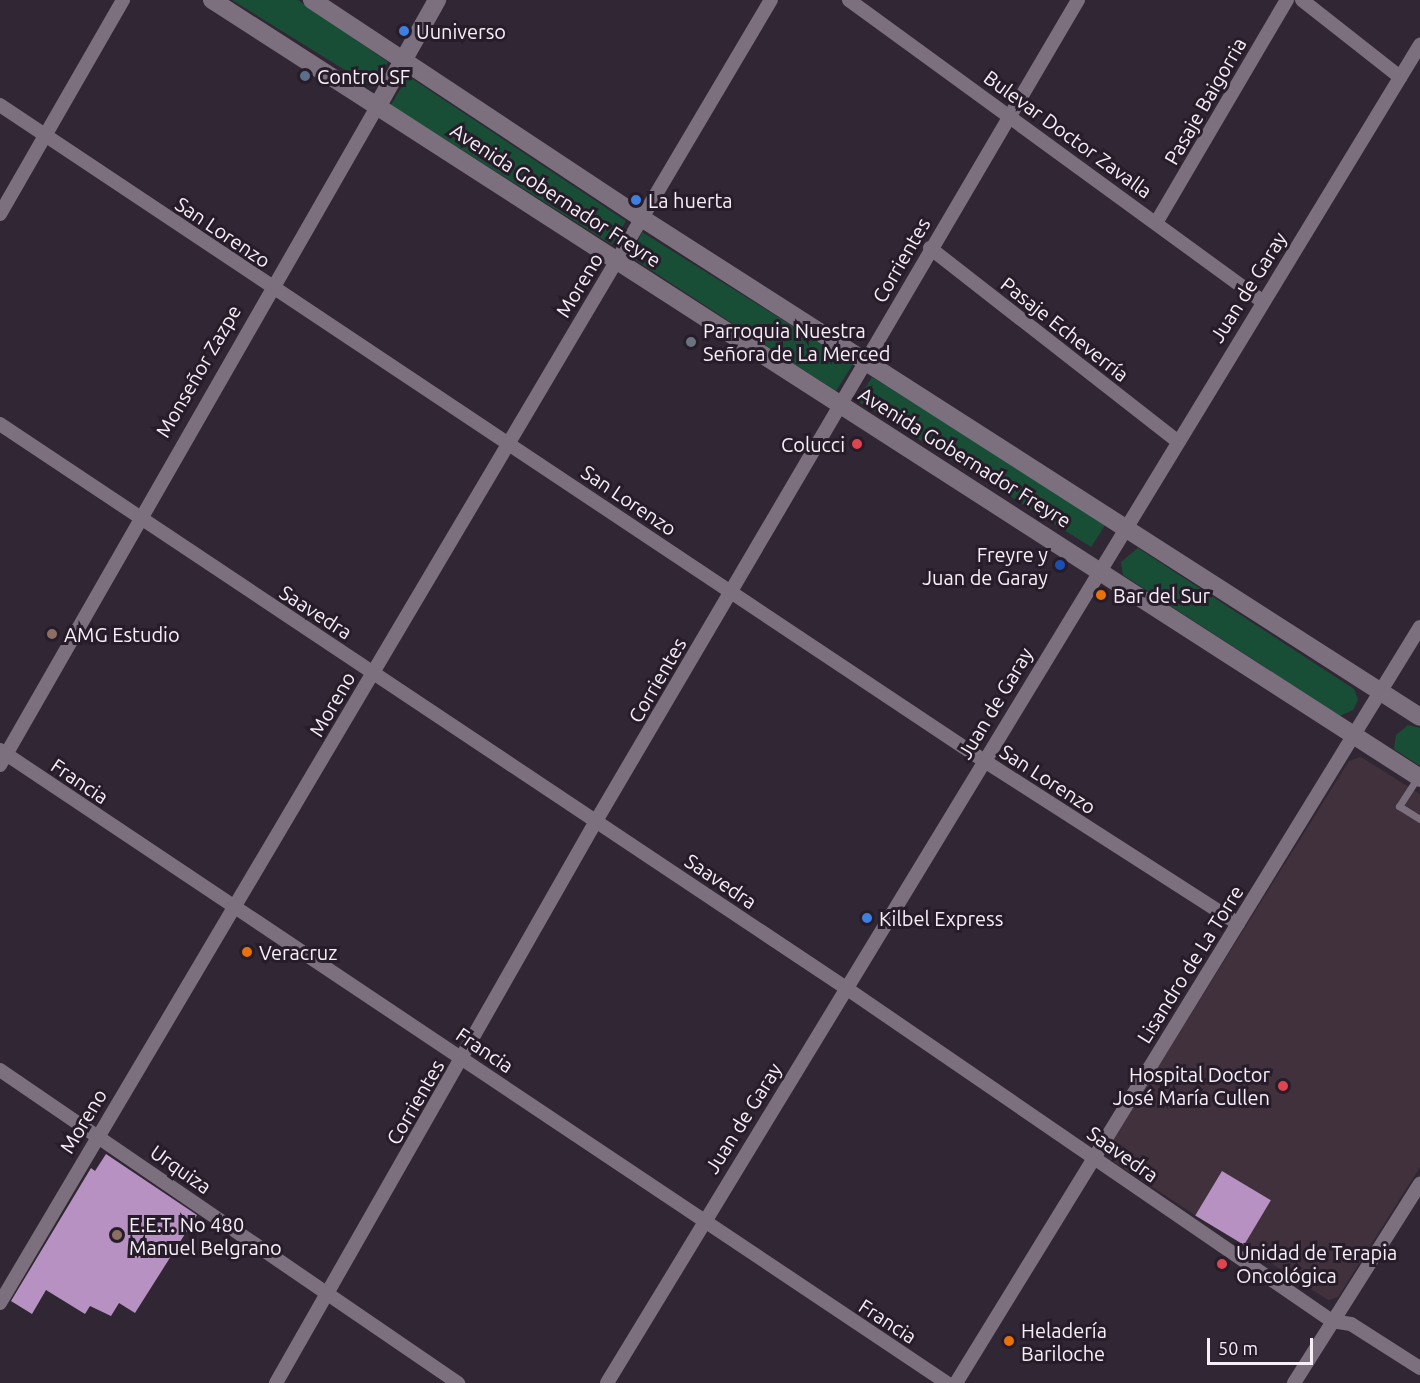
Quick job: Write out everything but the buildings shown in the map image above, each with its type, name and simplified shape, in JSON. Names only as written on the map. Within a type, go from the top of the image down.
[{"type":"main road","name":"Avenida Gobernador Freyre","points":[[212,0],[616,261],[1099,568],[1419,778]]},
{"type":"main road","name":"Avenida Gobernador Freyre","points":[[312,0],[640,217],[1420,717]]},
{"type":"main road","name":"Monseñor Zazpe","points":[[377,107],[437,0]]},
{"type":"street","points":[[0,214],[123,0]]},
{"type":"street","name":"Moreno","points":[[0,1303],[97,1135],[234,910],[640,217],[771,0]]},
{"type":"street","name":"Bulevar Doctor Zavalla","points":[[849,0],[1009,113],[1262,301]]},
{"type":"street","name":"Corrientes","points":[[276,1383],[596,821],[841,405],[1009,113],[1078,0]]},
{"type":"street","name":"Pasaje Baigorria","points":[[1156,223],[1287,0]]},
{"type":"street","points":[[1302,0],[1400,77]]},
{"type":"street","name":"Juan de Garay","points":[[607,1383],[1176,440],[1420,45]]},
{"type":"street","name":"San Lorenzo","points":[[0,105],[983,760],[1238,924]]},
{"type":"street","name":"Monseñor Zazpe","points":[[2,757],[377,107]]},
{"type":"street","name":"Pasaje Echeverría","points":[[930,248],[1176,440]]},
{"type":"street","name":"Saavedra","points":[[0,424],[139,519],[374,672],[846,988],[1332,1321],[1351,1324],[1420,1368]]},
{"type":"street","name":"Lisandro de La Torre","points":[[956,1383],[1356,736],[1380,691],[1420,627]]},
{"type":"street","name":"Francia","points":[[2,757],[462,1058],[703,1222],[947,1383]]},
{"type":"street","name":"Urquiza","points":[[0,1070],[458,1383]]},
{"type":"street","points":[[1294,1383],[1420,1184]]},
{"type":"lane","points":[[1419,778],[1399,806],[1420,819]]},
{"type":"shaded area","name":"Hospital Doctor José María Cullen","points":[[1361,757],[1420,794],[1420,1167],[1338,1297],[1328,1300],[1243,1245],[1270,1200],[1222,1171],[1195,1215],[1110,1159],[1108,1147],[1349,761]]},
{"type":"green space","points":[[232,0],[298,0],[388,62],[374,88]]},
{"type":"green space","points":[[408,76],[626,221],[612,245],[391,105]]},
{"type":"green space","points":[[642,232],[853,364],[836,391],[631,257]]},
{"type":"green space","points":[[872,377],[1106,523],[1091,547],[857,401]]},
{"type":"green space","points":[[1138,548],[1354,689],[1358,700],[1353,710],[1340,716],[1123,575],[1121,562]]},
{"type":"green space","points":[[1408,725],[1420,728],[1420,766],[1394,749],[1396,735]]},
{"type":"place","name":"Uuniverso","points":[[404,31]]},
{"type":"place","name":"Control SF","points":[[305,76]]},
{"type":"place","name":"La huerta","points":[[636,200]]},
{"type":"place","name":"Parroquia Nuestra Señora de La Merced","points":[[691,342]]},
{"type":"place","name":"Colucci","points":[[857,444]]},
{"type":"place","name":"Freyre y Juan de Garay","points":[[1060,565]]},
{"type":"place","name":"Bar del Sur","points":[[1101,595]]},
{"type":"place","name":"AMG Estudio","points":[[52,634]]},
{"type":"place","name":"Kilbel Express","points":[[867,918]]},
{"type":"place","name":"Veracruz","points":[[247,952]]},
{"type":"place","name":"Hospital Doctor José María Cullen","points":[[1283,1086]]},
{"type":"place","name":"E.E.T. No 480 Manuel Belgrano","points":[[117,1235]]},
{"type":"place","name":"Unidad de Terapia Oncológica","points":[[1222,1264]]},
{"type":"place","name":"Heladería Bariloche","points":[[1009,1341]]}]
